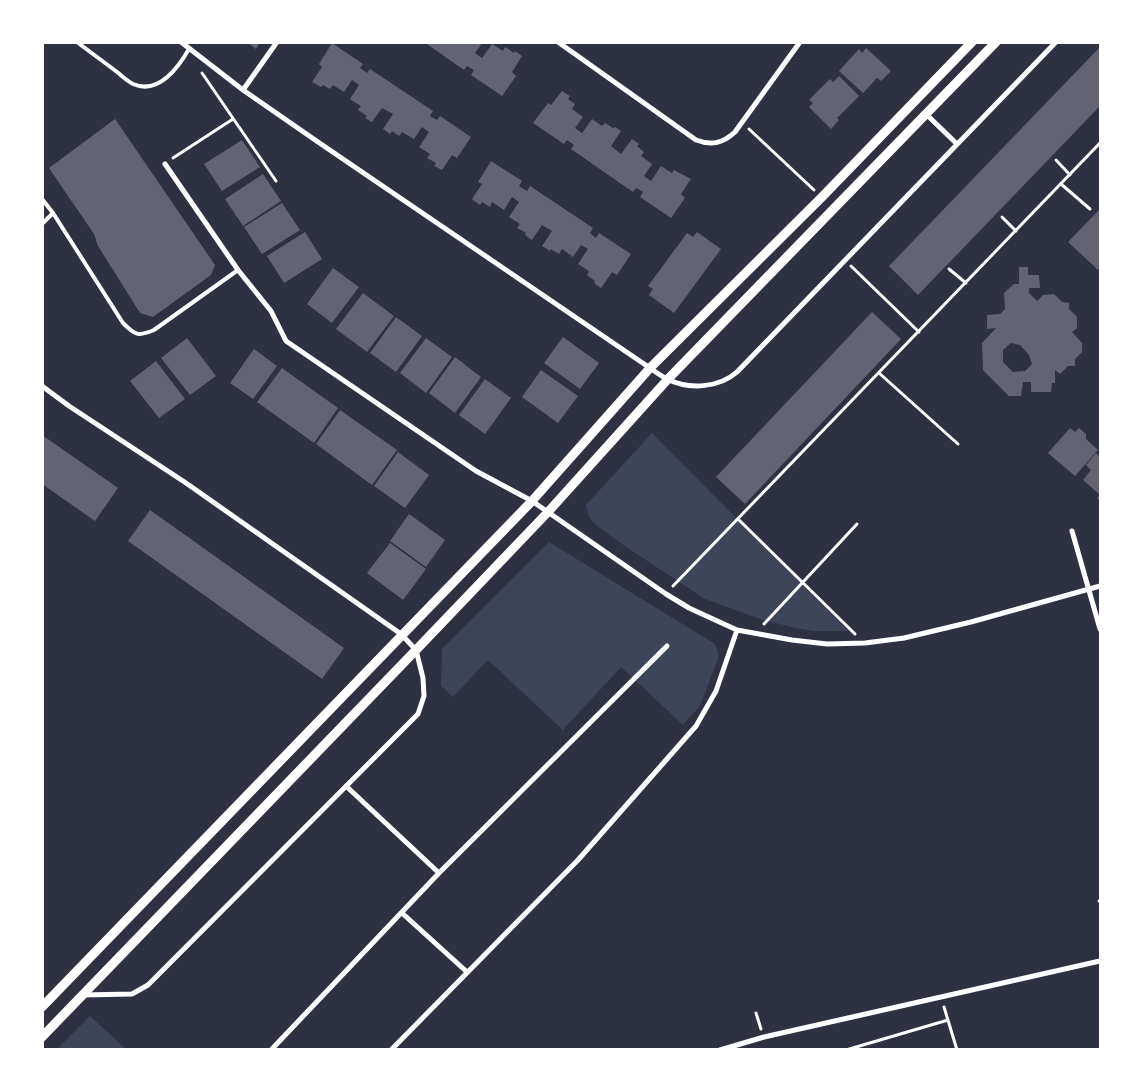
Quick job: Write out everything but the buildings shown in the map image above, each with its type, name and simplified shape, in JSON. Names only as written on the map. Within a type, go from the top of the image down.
[{"type":"street","points":[[181,42],[188,50],[243,90],[650,368],[668,379],[690,385],[723,382],[731,378],[1056,42]]},
{"type":"street","points":[[243,90],[277,42]]},
{"type":"street","points":[[558,42],[696,140],[707,144],[718,143],[728,138],[743,124],[800,42]]},
{"type":"street","points":[[42,1007],[401,634],[532,501],[650,368],[822,197],[972,42]]},
{"type":"street","points":[[42,1037],[548,512],[668,379],[996,42]]},
{"type":"street","points":[[926,114],[957,144]]},
{"type":"street","points":[[164,164],[238,270],[271,312],[286,341],[476,471],[532,501],[666,594],[689,608],[736,630],[827,644],[865,643],[904,638],[971,622],[1100,586]]},
{"type":"street","points":[[42,386],[69,406],[186,483],[401,634],[416,650],[423,678],[424,696],[418,714],[148,985],[132,994],[82,995]]},
{"type":"street","points":[[1072,531],[1100,629]]},
{"type":"street","points":[[391,1050],[578,860],[696,726],[716,691],[736,630]]},
{"type":"street","points":[[271,1050],[440,874],[667,646]]},
{"type":"street","points":[[346,786],[440,874]]},
{"type":"street","points":[[402,913],[467,972]]},
{"type":"street","points":[[720,1050],[764,1037],[1100,961]]},
{"type":"lane","points":[[77,42],[133,84],[145,86],[154,86],[162,82],[179,65],[188,50]]},
{"type":"lane","points":[[42,199],[53,213],[123,323],[134,334],[142,335],[154,330],[238,270]]},
{"type":"lane","points":[[42,224],[53,213]]},
{"type":"path","points":[[188,50],[276,182]]},
{"type":"path","points":[[164,164],[233,119]]},
{"type":"path","points":[[743,124],[822,197]]},
{"type":"path","points":[[666,594],[1100,143]]},
{"type":"path","points":[[1056,160],[1070,175]]},
{"type":"path","points":[[1062,184],[1090,209]]},
{"type":"path","points":[[1002,217],[1016,231]]},
{"type":"path","points":[[845,260],[918,332]]},
{"type":"path","points":[[949,269],[966,283]]},
{"type":"path","points":[[879,373],[958,444]]},
{"type":"path","points":[[738,519],[865,643]]},
{"type":"path","points":[[754,634],[858,524]]},
{"type":"path","points":[[941,996],[957,1050]]},
{"type":"path","points":[[846,1050],[948,1020]]},
{"type":"shaded area","points":[[652,433],[848,631],[813,631],[796,628],[763,620],[705,599],[596,525],[589,517],[586,505]]},
{"type":"shaded area","points":[[549,542],[715,644],[719,656],[700,706],[683,725],[621,667],[563,730],[488,660],[453,697],[441,686],[442,649]]},
{"type":"shaded area","points":[[90,1016],[126,1049],[57,1049]]}]
